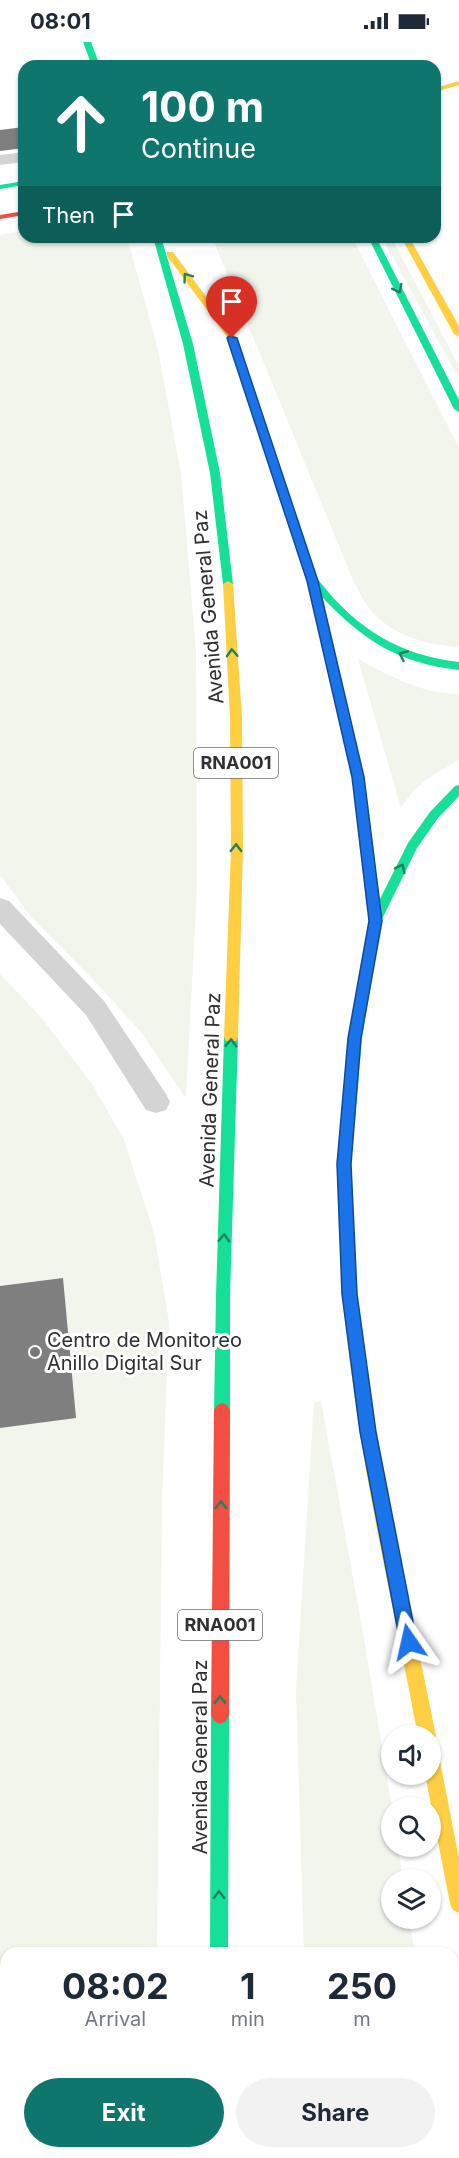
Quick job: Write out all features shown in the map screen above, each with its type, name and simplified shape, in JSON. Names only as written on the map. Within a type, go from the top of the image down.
[{"type":"main road","points":[[87,42],[94,60]]},
{"type":"main road","points":[[441,88],[459,83]]},
{"type":"main road","points":[[0,187],[18,184]]},
{"type":"main road","points":[[0,217],[18,214]]},
{"type":"main road","name":"Avenida General Paz","points":[[159,243],[188,344],[215,473],[229,591],[236,718],[237,849],[223,1296],[219,1947]]},
{"type":"main road","points":[[161,243],[232,338],[313,581],[358,777],[375,921],[355,1038],[344,1164],[350,1294],[368,1432],[425,1725]]},
{"type":"main road","points":[[375,243],[459,409]]},
{"type":"main road","points":[[408,243],[459,334]]},
{"type":"main road","points":[[313,581],[357,626],[378,642],[404,656],[436,666],[459,666]]},
{"type":"main road","points":[[375,921],[412,846],[434,815],[459,789]]},
{"type":"main road","points":[[436,1785],[459,1904]]},
{"type":"lane","points":[[0,160],[18,158]]},
{"type":"lane","points":[[0,908],[95,1008],[156,1102]]},
{"type":"shaded area","points":[[18,232],[18,243],[129,243],[158,350],[181,474],[196,650],[197,887],[186,1098],[140,1031],[89,975],[32,918],[0,875],[0,235]]},
{"type":"shaded area","points":[[214,243],[355,243],[459,448],[459,647],[422,641],[388,626],[370,609],[353,580]]},
{"type":"shaded area","points":[[385,243],[394,243],[459,366],[459,379]]},
{"type":"shaded area","points":[[358,659],[394,678],[419,687],[459,694],[459,760],[420,785],[401,808]]},
{"type":"shaded area","points":[[0,974],[40,1016],[92,1084],[124,1140],[154,1233],[169,1322],[162,1501],[157,1947],[0,1947]]},
{"type":"shaded area","points":[[321,1401],[381,1741],[381,1785],[388,1785],[390,1797],[381,1797],[381,1857],[400,1857],[401,1869],[381,1869],[381,1929],[411,1929],[414,1947],[304,1947],[296,1691],[314,1402]]},
{"type":"building","points":[[18,128],[18,149],[0,151],[0,130]]},
{"type":"building","name":"Centro de Monitoreo Anillo Digital Sur","points":[[63,1278],[76,1418],[0,1428],[0,1286]]},
{"type":"traffic: fast","points":[[87,42],[94,60]]},
{"type":"traffic: fast","points":[[0,187],[18,184]]},
{"type":"traffic: fast","points":[[159,243],[188,344],[215,473],[228,584]]},
{"type":"traffic: fast","points":[[375,243],[459,409]]},
{"type":"traffic: fast","points":[[305,558],[313,581],[358,777],[375,921]]},
{"type":"traffic: fast","points":[[313,581],[361,628],[394,650],[413,658],[459,666]]},
{"type":"traffic: fast","points":[[348,1260],[344,1164],[355,1038],[375,921],[412,846],[434,815],[459,789]]},
{"type":"traffic: fast","points":[[222,1410],[231,1037]]},
{"type":"traffic: fast","points":[[219,1947],[220,1715]]},
{"type":"traffic: slow","points":[[441,88],[459,83]]},
{"type":"traffic: slow","points":[[408,243],[459,334]]},
{"type":"traffic: slow","points":[[170,254],[232,338],[305,558]]},
{"type":"traffic: slow","points":[[228,584],[236,718],[237,849],[231,1037]]},
{"type":"traffic: slow","points":[[348,1260],[350,1295],[368,1432],[425,1725]]},
{"type":"traffic: slow","points":[[436,1785],[459,1904]]},
{"type":"traffic: jam","points":[[0,217],[18,214]]},
{"type":"traffic: jam","points":[[220,1715],[222,1410]]},
{"type":"place","name":"Centro de Monitoreo Anillo Digital Sur","points":[[35,1352]]},
{"type":"route","points":[[232,338],[313,581],[358,777],[375,921],[355,1038],[344,1164],[350,1294],[368,1432],[409,1642]]}]
